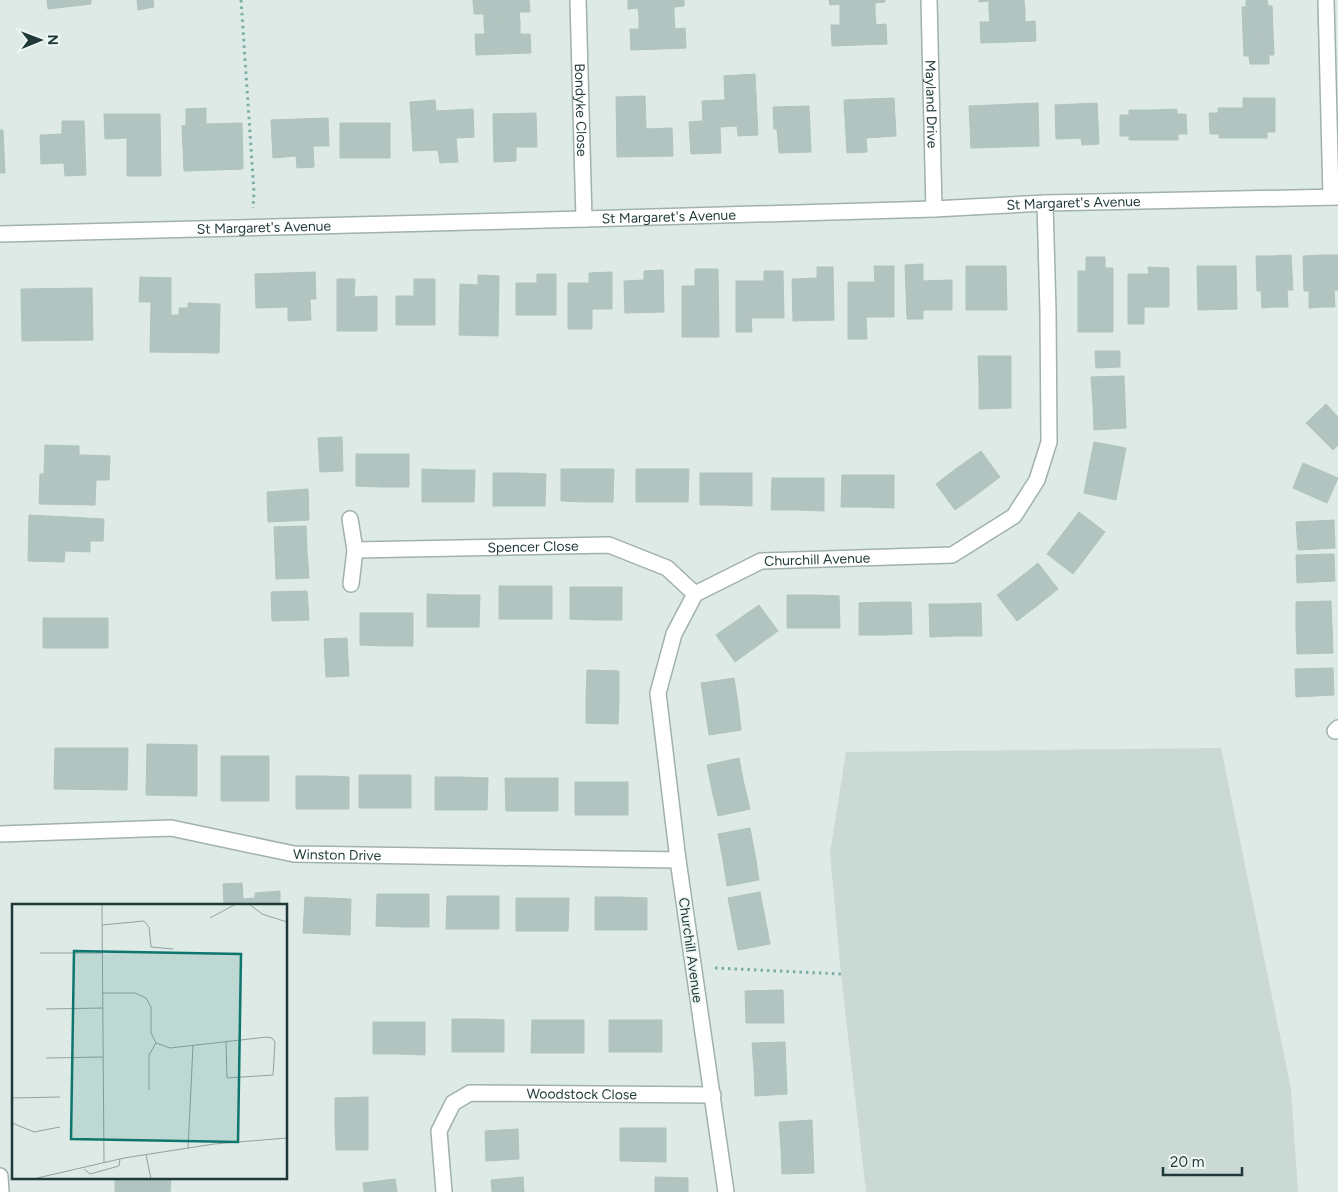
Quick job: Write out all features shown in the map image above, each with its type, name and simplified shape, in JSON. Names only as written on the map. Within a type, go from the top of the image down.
[{"type":"street","name":"Bondyke Close","points":[[578,0],[584,219]]},
{"type":"street","name":"Mayland Drive","points":[[929,0],[934,208]]},
{"type":"street","points":[[1326,0],[1334,197]]},
{"type":"street","name":"St Margaret's Avenue","points":[[0,234],[1334,197]]},
{"type":"street","name":"Churchill Avenue","points":[[726,1192],[678,860],[658,694],[674,634],[695,594],[761,561],[952,555],[1014,516],[1037,480],[1049,442],[1045,204]]},
{"type":"street","points":[[350,519],[355,550],[351,584]]},
{"type":"street","name":"Spencer Close","points":[[355,550],[609,545],[667,568],[695,594]]},
{"type":"street","name":"Winston Drive","points":[[0,834],[171,828],[294,854],[678,860]]},
{"type":"street","name":"Woodstock Close","points":[[444,1192],[440,1131],[453,1103],[470,1092],[712,1095]]},
{"type":"street","points":[[0,1176],[2,1192]]},
{"type":"path","points":[[241,0],[254,192],[251,228]]},
{"type":"path","points":[[694,968],[841,974]]},
{"type":"shaded area","points":[[1221,748],[1291,1089],[1298,1192],[866,1192],[841,974],[830,853],[846,752]]},
{"type":"building","points":[[47,0],[91,0],[91,4],[48,9]]},
{"type":"building","points":[[137,0],[153,0],[154,7],[138,10]]},
{"type":"building","points":[[473,0],[529,0],[530,12],[519,12],[520,22],[484,23],[484,14],[474,14]]},
{"type":"building","points":[[628,0],[684,0],[684,6],[674,7],[674,16],[639,18],[638,8],[628,9]]},
{"type":"building","points":[[829,0],[885,0],[885,2],[875,3],[875,12],[840,14],[840,4],[830,5]]},
{"type":"building","points":[[979,0],[1024,0],[1025,9],[989,10],[989,1],[979,2]]},
{"type":"building","points":[[1246,0],[1267,0],[1268,6],[1272,6],[1273,31],[1243,32],[1242,7],[1246,7]]},
{"type":"building","points":[[1025,9],[1025,22],[1035,21],[1036,41],[981,43],[980,22],[990,22],[989,10]]},
{"type":"building","points":[[875,12],[876,25],[886,24],[887,44],[832,46],[831,25],[840,25],[840,14]]},
{"type":"building","points":[[674,16],[675,29],[685,28],[686,48],[631,50],[630,29],[639,29],[639,18]]},
{"type":"building","points":[[520,22],[520,34],[530,34],[531,53],[476,55],[475,34],[485,34],[484,23]]},
{"type":"building","points":[[1273,31],[1274,55],[1269,55],[1269,64],[1250,64],[1249,56],[1244,56],[1243,32]]},
{"type":"building","points":[[755,74],[758,135],[738,136],[737,126],[720,127],[721,153],[691,154],[689,122],[703,121],[702,101],[725,100],[724,76]]},
{"type":"building","points":[[645,96],[646,129],[672,128],[673,156],[617,157],[616,97]]},
{"type":"building","points":[[894,98],[896,136],[866,138],[867,152],[847,153],[844,100]]},
{"type":"building","points":[[1243,98],[1275,98],[1275,132],[1267,132],[1267,138],[1243,138]]},
{"type":"building","points":[[435,100],[436,111],[473,109],[474,137],[456,138],[458,162],[440,163],[438,150],[413,151],[410,102]]},
{"type":"building","points":[[1038,103],[1039,146],[971,148],[969,106]]},
{"type":"building","points":[[1097,103],[1099,144],[1082,145],[1081,138],[1056,139],[1055,105]]},
{"type":"building","points":[[809,106],[811,152],[779,153],[777,129],[774,129],[773,107]]},
{"type":"building","points":[[206,108],[206,124],[242,123],[243,169],[184,171],[182,126],[186,125],[186,109]]},
{"type":"building","points":[[1218,108],[1243,108],[1243,138],[1219,138],[1219,134],[1210,134],[1209,113],[1218,113]]},
{"type":"building","points":[[1177,109],[1177,114],[1186,114],[1187,134],[1178,134],[1178,140],[1154,140],[1153,110]]},
{"type":"building","points":[[1129,110],[1153,110],[1154,140],[1129,140],[1129,136],[1120,136],[1120,115],[1129,115]]},
{"type":"building","points":[[536,113],[537,147],[516,147],[516,161],[494,162],[493,114]]},
{"type":"building","points":[[104,114],[160,114],[161,176],[127,176],[127,138],[105,139]]},
{"type":"building","points":[[328,118],[329,146],[313,146],[314,167],[297,168],[296,156],[273,158],[271,120]]},
{"type":"building","points":[[62,121],[84,121],[86,175],[65,176],[64,163],[41,164],[40,135],[62,134]]},
{"type":"building","points":[[340,123],[390,123],[390,158],[340,158]]},
{"type":"building","points":[[0,130],[3,130],[5,173],[0,173]]},
{"type":"building","points":[[1291,255],[1293,290],[1287,290],[1288,307],[1275,307],[1273,256]]},
{"type":"building","points":[[1321,255],[1338,255],[1338,290],[1334,290],[1335,307],[1322,307]]},
{"type":"building","points":[[1321,255],[1322,307],[1309,308],[1309,291],[1304,291],[1303,256]]},
{"type":"building","points":[[1256,256],[1273,256],[1275,307],[1262,308],[1261,291],[1257,291]]},
{"type":"building","points":[[1086,257],[1105,257],[1105,268],[1113,268],[1113,332],[1078,332],[1078,271],[1086,271]]},
{"type":"building","points":[[923,264],[923,281],[952,280],[952,310],[923,310],[923,319],[907,319],[905,265]]},
{"type":"building","points":[[874,266],[894,266],[894,317],[866,317],[867,339],[848,339],[848,282],[875,282]]},
{"type":"building","points":[[966,266],[1006,266],[1007,310],[966,310]]},
{"type":"building","points":[[1197,266],[1236,266],[1237,309],[1198,310]]},
{"type":"building","points":[[817,267],[833,267],[834,320],[793,321],[792,279],[817,278]]},
{"type":"building","points":[[1148,267],[1169,268],[1169,307],[1144,307],[1144,324],[1128,324],[1128,274],[1149,274]]},
{"type":"building","points":[[695,269],[718,269],[719,337],[682,337],[682,286],[695,286]]},
{"type":"building","points":[[663,270],[664,312],[625,313],[624,281],[644,280],[644,271]]},
{"type":"building","points":[[764,271],[783,271],[784,318],[751,318],[752,332],[736,332],[736,281],[764,281]]},
{"type":"building","points":[[315,272],[316,299],[310,299],[311,320],[288,321],[288,307],[256,308],[255,274]]},
{"type":"building","points":[[612,272],[612,309],[592,309],[592,329],[568,329],[568,283],[589,283],[589,273]]},
{"type":"building","points":[[537,274],[556,274],[556,315],[516,315],[516,283],[537,283]]},
{"type":"building","points":[[478,275],[499,276],[498,336],[459,335],[460,284],[478,285]]},
{"type":"building","points":[[140,277],[171,278],[171,315],[179,315],[179,308],[188,308],[188,303],[220,304],[219,353],[150,352],[151,302],[139,302]]},
{"type":"building","points":[[337,279],[355,279],[354,297],[377,296],[377,331],[337,331]]},
{"type":"building","points":[[414,279],[435,279],[435,325],[396,325],[396,296],[414,296]]},
{"type":"building","points":[[92,288],[93,340],[22,341],[21,289]]},
{"type":"building","points":[[1095,351],[1120,351],[1120,367],[1096,368]]},
{"type":"building","points":[[978,356],[1011,356],[1011,382],[979,383]]},
{"type":"building","points":[[1124,376],[1125,402],[1093,404],[1091,377]]},
{"type":"building","points":[[1011,382],[1011,408],[979,409],[979,383]]},
{"type":"building","points":[[1125,402],[1126,428],[1094,430],[1093,404]]},
{"type":"building","points":[[1326,404],[1338,417],[1338,445],[1333,450],[1306,423]]},
{"type":"building","points":[[342,437],[343,471],[320,472],[318,438]]},
{"type":"building","points":[[1094,442],[1126,448],[1121,474],[1089,467]]},
{"type":"building","points":[[45,445],[79,446],[79,455],[110,456],[109,480],[96,480],[95,505],[39,504],[40,474],[44,474]]},
{"type":"building","points":[[981,451],[1000,477],[976,495],[957,468]]},
{"type":"building","points":[[356,454],[383,454],[382,487],[356,486]]},
{"type":"building","points":[[383,454],[409,454],[409,487],[382,487]]},
{"type":"building","points":[[1303,463],[1338,478],[1327,503],[1293,488]]},
{"type":"building","points":[[1089,467],[1121,474],[1116,500],[1084,493]]},
{"type":"building","points":[[957,468],[976,495],[955,510],[936,484]]},
{"type":"building","points":[[422,469],[448,470],[448,502],[422,502]]},
{"type":"building","points":[[561,469],[588,469],[587,502],[561,501]]},
{"type":"building","points":[[588,469],[614,469],[613,502],[587,502]]},
{"type":"building","points":[[636,469],[662,469],[662,502],[636,502]]},
{"type":"building","points":[[662,469],[689,469],[688,502],[662,502]]},
{"type":"building","points":[[448,470],[475,470],[474,502],[448,502]]},
{"type":"building","points":[[493,473],[519,473],[519,506],[493,506]]},
{"type":"building","points":[[519,473],[546,474],[545,506],[519,506]]},
{"type":"building","points":[[700,473],[726,473],[726,505],[700,505]]},
{"type":"building","points":[[726,473],[752,473],[752,506],[726,505]]},
{"type":"building","points":[[842,475],[868,475],[868,507],[841,507]]},
{"type":"building","points":[[868,475],[894,475],[894,508],[868,507]]},
{"type":"building","points":[[772,478],[798,478],[798,510],[771,510]]},
{"type":"building","points":[[798,478],[824,478],[824,511],[798,510]]},
{"type":"building","points":[[308,489],[309,520],[268,522],[267,492]]},
{"type":"building","points":[[1079,512],[1105,532],[1089,553],[1063,533]]},
{"type":"building","points":[[29,515],[104,519],[103,541],[90,541],[90,552],[65,551],[64,562],[28,561]]},
{"type":"building","points":[[1334,520],[1335,548],[1298,550],[1296,522]]},
{"type":"building","points":[[306,526],[307,552],[275,553],[274,527]]},
{"type":"building","points":[[1063,533],[1089,553],[1073,574],[1047,554]]},
{"type":"building","points":[[307,552],[309,578],[276,579],[275,553]]},
{"type":"building","points":[[1334,554],[1335,581],[1297,583],[1296,555]]},
{"type":"building","points":[[1038,563],[1058,589],[1038,605],[1018,579]]},
{"type":"building","points":[[1018,579],[1038,605],[1017,621],[997,595]]},
{"type":"building","points":[[499,586],[526,586],[525,619],[499,619]]},
{"type":"building","points":[[526,586],[552,586],[552,619],[525,619]]},
{"type":"building","points":[[570,587],[596,587],[596,620],[570,619]]},
{"type":"building","points":[[596,587],[622,587],[622,620],[596,620]]},
{"type":"building","points":[[307,591],[309,620],[272,621],[271,592]]},
{"type":"building","points":[[427,594],[453,595],[453,627],[427,627]]},
{"type":"building","points":[[453,595],[480,595],[479,627],[453,627]]},
{"type":"building","points":[[787,595],[813,595],[813,628],[787,628]]},
{"type":"building","points":[[813,595],[839,596],[840,628],[813,628]]},
{"type":"building","points":[[1331,601],[1332,627],[1296,628],[1296,602]]},
{"type":"building","points":[[885,602],[886,635],[859,635],[859,603]]},
{"type":"building","points":[[885,602],[911,602],[912,634],[886,635]]},
{"type":"building","points":[[981,603],[982,636],[956,636],[955,604]]},
{"type":"building","points":[[929,604],[955,604],[956,636],[930,637]]},
{"type":"building","points":[[759,605],[778,631],[735,662],[716,635]]},
{"type":"building","points":[[360,613],[387,613],[387,646],[360,645]]},
{"type":"building","points":[[387,613],[413,613],[413,646],[387,646]]},
{"type":"building","points":[[43,618],[108,618],[108,648],[43,648]]},
{"type":"building","points":[[1332,627],[1333,653],[1297,654],[1296,628]]},
{"type":"building","points":[[347,638],[349,676],[326,677],[324,639]]},
{"type":"building","points":[[1333,668],[1334,695],[1296,697],[1295,669]]},
{"type":"building","points":[[587,670],[619,671],[619,698],[586,697]]},
{"type":"building","points":[[734,678],[738,704],[705,709],[701,683]]},
{"type":"building","points":[[586,697],[619,698],[618,724],[586,723]]},
{"type":"building","points":[[738,704],[741,730],[709,735],[705,709]]},
{"type":"building","points":[[147,744],[197,745],[197,796],[146,795]]},
{"type":"building","points":[[55,748],[128,748],[127,790],[54,789]]},
{"type":"building","points":[[221,756],[269,756],[269,801],[221,801]]},
{"type":"building","points":[[739,758],[744,784],[712,790],[707,765]]},
{"type":"building","points":[[359,775],[385,775],[385,808],[359,808]]},
{"type":"building","points":[[385,775],[411,775],[411,808],[385,808]]},
{"type":"building","points":[[296,776],[323,776],[322,809],[296,809]]},
{"type":"building","points":[[323,776],[349,777],[349,809],[322,809]]},
{"type":"building","points":[[435,777],[461,777],[461,810],[435,810]]},
{"type":"building","points":[[461,777],[488,778],[487,810],[461,810]]},
{"type":"building","points":[[505,778],[532,778],[532,811],[506,811]]},
{"type":"building","points":[[532,778],[558,778],[558,811],[532,811]]},
{"type":"building","points":[[575,782],[602,782],[601,815],[575,815]]},
{"type":"building","points":[[602,782],[628,782],[628,815],[601,815]]},
{"type":"building","points":[[744,784],[750,809],[718,816],[712,790]]},
{"type":"building","points":[[750,828],[755,854],[723,860],[718,834]]},
{"type":"building","points":[[755,854],[759,880],[727,886],[723,860]]},
{"type":"building","points":[[242,883],[243,899],[255,898],[255,893],[280,891],[280,904],[224,904],[223,884]]},
{"type":"building","points":[[760,892],[765,918],[733,924],[728,898]]},
{"type":"building","points":[[377,894],[403,894],[403,927],[376,926]]},
{"type":"building","points":[[403,894],[429,894],[429,927],[403,927]]},
{"type":"building","points":[[447,896],[473,896],[473,929],[446,929]]},
{"type":"building","points":[[473,896],[499,896],[499,929],[473,929]]},
{"type":"building","points":[[305,897],[351,899],[350,935],[303,933]]},
{"type":"building","points":[[595,897],[621,897],[621,930],[595,930]]},
{"type":"building","points":[[621,897],[647,898],[647,930],[621,930]]},
{"type":"building","points":[[516,898],[543,898],[542,931],[516,931]]},
{"type":"building","points":[[543,898],[569,898],[568,931],[542,931]]},
{"type":"building","points":[[765,918],[770,944],[738,950],[733,924]]},
{"type":"building","points":[[783,990],[784,1023],[746,1023],[745,991]]},
{"type":"building","points":[[452,1019],[478,1019],[478,1052],[452,1052]]},
{"type":"building","points":[[478,1019],[504,1020],[504,1052],[478,1052]]},
{"type":"building","points":[[532,1020],[558,1020],[558,1053],[531,1053]]},
{"type":"building","points":[[558,1020],[584,1020],[584,1053],[558,1053]]},
{"type":"building","points":[[609,1020],[636,1020],[635,1052],[609,1052]]},
{"type":"building","points":[[636,1020],[662,1020],[662,1052],[635,1052]]},
{"type":"building","points":[[373,1022],[399,1022],[399,1054],[373,1054]]},
{"type":"building","points":[[399,1022],[425,1022],[425,1055],[399,1054]]},
{"type":"building","points":[[785,1042],[786,1068],[754,1070],[752,1043]]},
{"type":"building","points":[[786,1068],[787,1094],[755,1096],[754,1070]]},
{"type":"building","points":[[368,1097],[368,1124],[335,1124],[335,1098]]},
{"type":"building","points":[[812,1120],[813,1147],[781,1148],[779,1122]]},
{"type":"building","points":[[335,1124],[368,1124],[368,1150],[336,1150]]},
{"type":"building","points":[[620,1128],[666,1128],[666,1162],[620,1161]]},
{"type":"building","points":[[518,1129],[519,1159],[486,1161],[485,1131]]},
{"type":"building","points":[[813,1147],[814,1173],[782,1174],[781,1148]]},
{"type":"building","points":[[523,1177],[524,1192],[492,1192],[491,1180]]},
{"type":"building","points":[[655,1177],[688,1178],[688,1192],[655,1192]]},
{"type":"building","points":[[395,1179],[397,1192],[364,1192],[363,1183]]},
{"type":"building","points":[[115,1180],[171,1180],[170,1192],[115,1192]]}]
